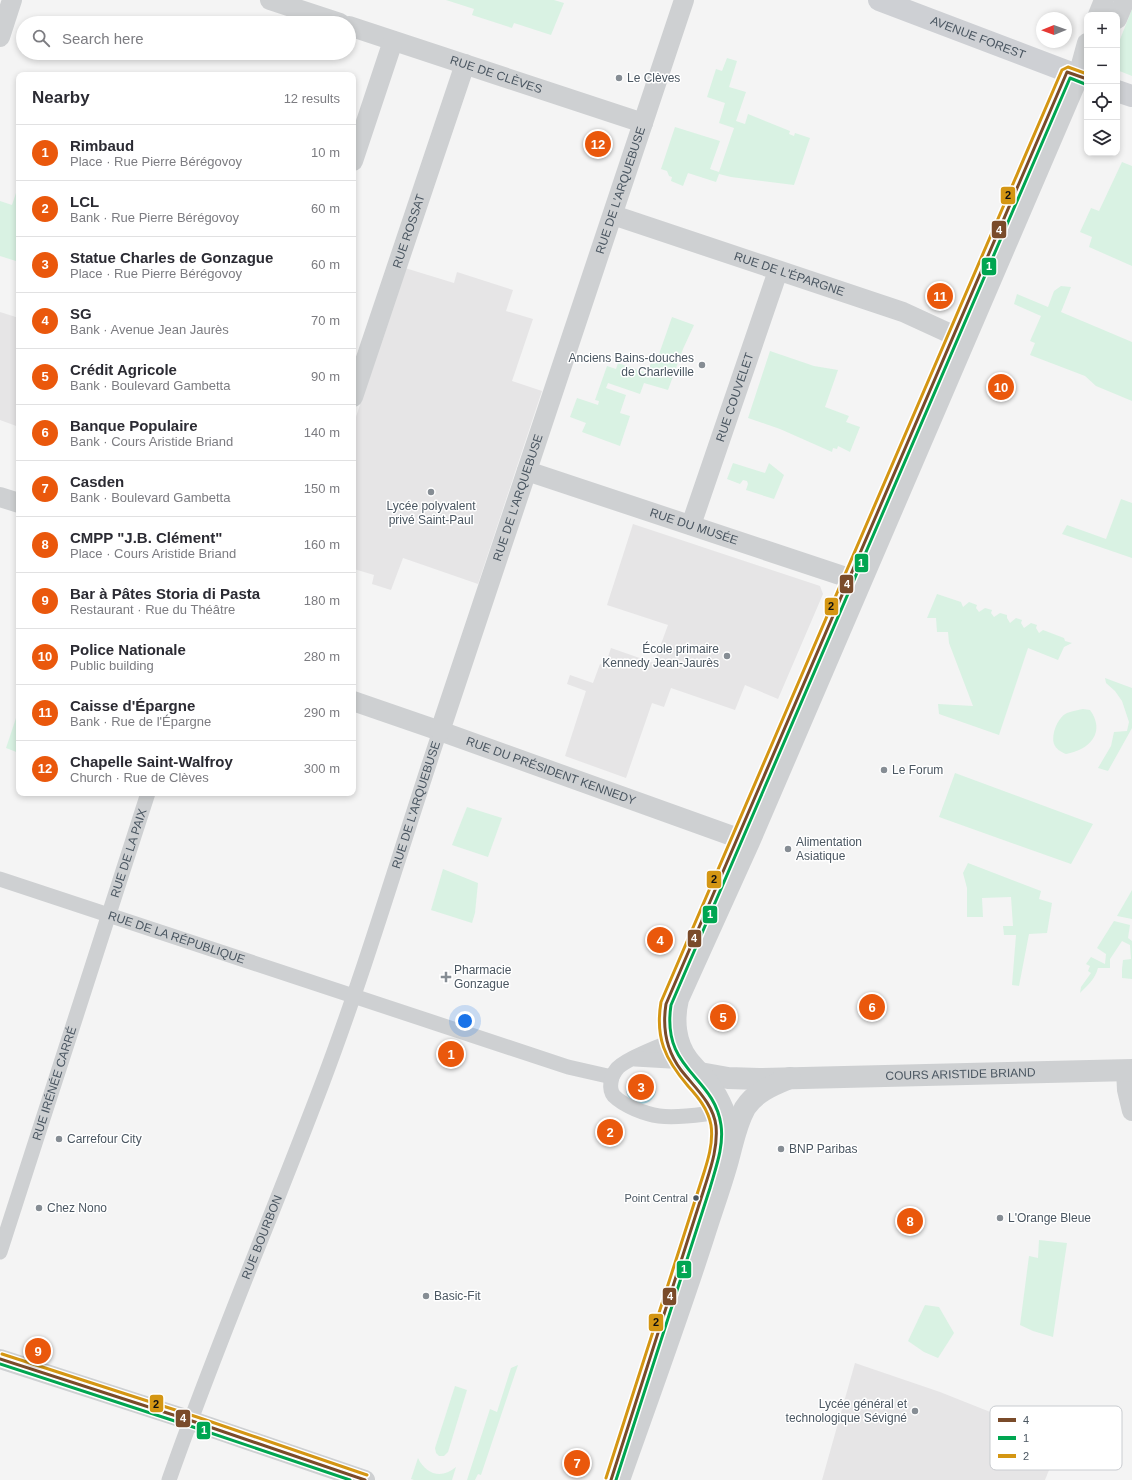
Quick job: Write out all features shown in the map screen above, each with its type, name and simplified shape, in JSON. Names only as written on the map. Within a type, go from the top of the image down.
[{"type":"main road","name":"AVENUE FOREST","points":[[879,0],[1082,78]]},
{"type":"main road","points":[[1120,92],[1132,96]]},
{"type":"street","points":[[0,37],[12,0]]},
{"type":"street","points":[[270,0],[319,16]]},
{"type":"street","name":"RUE DE L'ARQUEBUSE","points":[[354,995],[440,730],[684,0]]},
{"type":"street","points":[[1099,12],[1104,0]]},
{"type":"street","points":[[1120,12],[1125,0]]},
{"type":"street","name":"RUE DE CLÈVES","points":[[356,28],[643,123]]},
{"type":"street","points":[[356,152],[393,41]]},
{"type":"street","points":[[733,1139],[721,1105],[710,1085],[684,1054],[677,1038],[675,1013],[678,999],[750,842],[964,340],[1082,78],[1086,48]]},
{"type":"street","name":"RUE ROSSAT","points":[[356,388],[465,64]]},
{"type":"street","name":"RUE DE L'ÉPARGNE","points":[[612,215],[903,312],[964,340]]},
{"type":"street","name":"RUE COUVELET","points":[[691,525],[778,270]]},
{"type":"street","name":"RUE DU MUSÉE","points":[[527,471],[861,582]]},
{"type":"street","points":[[0,497],[16,501]]},
{"type":"street","name":"RUE DU PRÉSIDENT KENNEDY","points":[[356,702],[440,730],[750,842]]},
{"type":"street","name":"RUE DE LA PAIX","points":[[109,914],[147,796]]},
{"type":"street","name":"RUE DE LA RÉPUBLIQUE","points":[[0,879],[568,1066],[612,1077]]},
{"type":"street","name":"RUE IRÉNÉE CARRÉ","points":[[0,1252],[109,914]]},
{"type":"street","name":"RUE BOURBON","points":[[169,1480],[190,1421],[322,1083],[354,995]]},
{"type":"street","points":[[662,1045],[630,1060],[616,1069],[610,1085],[614,1095],[630,1106],[645,1113],[673,1117],[705,1114]]},
{"type":"street","points":[[630,1060],[670,1061]]},
{"type":"street","points":[[1129,1070],[1127,1090],[1131,1108]]},
{"type":"street","name":"COURS ARISTIDE BRIAND","points":[[700,1073],[728,1078],[790,1078],[1129,1070]]},
{"type":"street","name":"COURS ARISTIDE BRIAND","points":[[619,1480],[696,1262],[741,1116],[751,1101],[767,1088],[790,1078]]},
{"type":"street","points":[[0,1360],[190,1421],[365,1480]]},
{"type":"shaded area","name":"Lycée polyvalent privé Saint-Paul","points":[[405,268],[454,283],[457,272],[513,290],[506,311],[533,319],[512,381],[542,391],[478,584],[403,558],[391,590],[372,584],[374,575],[356,570],[356,417]]},
{"type":"shaded area","points":[[0,312],[16,317],[16,426],[0,420]]},
{"type":"shaded area","name":"École primaire Kennedy Jean-Jaurès","points":[[633,524],[820,586],[823,594],[778,699],[745,685],[735,710],[671,688],[664,707],[652,703],[626,778],[565,756],[586,691],[567,684],[570,675],[593,683],[600,664],[605,666],[611,648],[654,663],[668,625],[607,605]]},
{"type":"shaded area","name":"Lycée général et technologique Sévigné","points":[[855,1363],[940,1392],[990,1412],[990,1470],[1049,1470],[1045,1480],[822,1480]]},
{"type":"green space","points":[[446,0],[554,0],[564,3],[551,35],[514,23],[512,28],[472,15],[474,9]]},
{"type":"green space","points":[[1132,9],[1132,76],[1120,71],[1120,39]]},
{"type":"green space","points":[[727,58],[737,61],[729,87],[746,92],[736,121],[745,124],[748,114],[790,131],[789,134],[794,136],[795,133],[810,138],[794,185],[731,177],[719,174],[716,182],[688,173],[683,186],[671,181],[672,177],[669,176],[667,171],[661,169],[675,127],[720,141],[710,169],[719,172],[734,128],[719,123],[725,103],[707,97],[716,69],[722,71]]},
{"type":"green space","points":[[1122,162],[1132,166],[1132,266],[1089,247],[1092,237],[1080,232],[1091,208],[1099,211]]},
{"type":"green space","points":[[16,193],[16,261],[0,256],[0,201],[12,205]]},
{"type":"green space","points":[[1061,286],[1071,287],[1061,312],[1132,342],[1132,401],[1096,386],[1085,376],[1030,355],[1035,343],[1030,341],[1041,316],[1014,304],[1017,294],[1048,307],[1054,291]]},
{"type":"green space","points":[[672,317],[694,325],[683,349],[668,390],[644,383],[640,394],[608,383],[606,388],[626,395],[620,413],[630,416],[620,446],[582,432],[586,423],[570,417],[577,398],[598,405],[599,401],[595,400],[607,366],[616,369],[618,363],[647,373],[654,356],[658,357]]},
{"type":"green space","points":[[770,351],[814,366],[838,370],[825,407],[849,416],[846,422],[860,427],[850,452],[838,446],[837,449],[833,448],[832,452],[780,429],[748,418]]},
{"type":"green space","points":[[733,463],[765,473],[769,463],[784,475],[774,499],[746,490],[748,484],[747,481],[743,480],[740,484],[727,479]]},
{"type":"green space","points":[[1121,499],[1132,503],[1132,558],[1062,534],[1067,525],[1106,539]]},
{"type":"green space","points":[[937,594],[961,602],[963,607],[969,602],[977,605],[976,608],[979,612],[985,608],[992,610],[991,613],[994,617],[1000,613],[1007,615],[1010,623],[1016,618],[1022,620],[1021,623],[1024,628],[1031,623],[1037,625],[1036,628],[1039,633],[1043,630],[1064,638],[1065,641],[1072,643],[1064,647],[1058,660],[1028,648],[999,735],[939,714],[938,704],[973,706],[949,643],[948,632],[937,632],[936,618],[927,618]]},
{"type":"green space","points":[[1105,678],[1132,688],[1132,728],[1108,771],[1098,768],[1111,746],[1114,732],[1127,731],[1129,722],[1122,701],[1115,691],[1106,683]]},
{"type":"green space","points":[[1083,709],[1090,710],[1095,718],[1096,733],[1093,739],[1082,749],[1066,754],[1059,750],[1054,744],[1054,731],[1058,722],[1064,715],[1069,712]]},
{"type":"green space","points":[[16,718],[16,752],[6,748]]},
{"type":"green space","points":[[955,773],[1093,824],[1071,864],[939,817]]},
{"type":"green space","points":[[467,807],[502,818],[488,857],[452,845]]},
{"type":"green space","points":[[968,863],[1041,891],[1039,899],[1052,903],[1047,933],[1029,934],[1019,986],[1012,985],[1016,935],[1004,935],[1003,926],[1013,926],[1011,897],[982,898],[983,917],[967,917],[967,888],[963,873]]},
{"type":"green space","points":[[443,869],[478,883],[475,913],[472,923],[431,910]]},
{"type":"green space","points":[[1132,890],[1132,919],[1117,916]]},
{"type":"green space","points":[[1114,921],[1130,925],[1128,938],[1132,941],[1132,979],[1122,978],[1123,960],[1131,959],[1130,945],[1122,941],[1110,959],[1110,968],[1098,968],[1093,979],[1080,993],[1081,987],[1091,973],[1088,971],[1090,966],[1086,964],[1091,957],[1105,964],[1106,954],[1097,948]]},
{"type":"green space","points":[[1039,1240],[1067,1243],[1053,1337],[1020,1325],[1029,1256],[1038,1258]]},
{"type":"green space","points":[[925,1305],[939,1307],[954,1333],[938,1358],[924,1352],[908,1341]]},
{"type":"green space","points":[[518,1365],[481,1475],[478,1474],[475,1480],[467,1480],[490,1409],[497,1412],[511,1368]]},
{"type":"green space","points":[[455,1386],[467,1390],[448,1452],[444,1456],[439,1456],[436,1453],[435,1448]]},
{"type":"green space","points":[[418,1458],[425,1468],[435,1473],[445,1473],[456,1467],[452,1480],[411,1479]]},
{"type":"water","points":[[641,1074],[652,1078],[656,1089],[652,1100],[641,1104],[630,1100],[626,1089],[630,1078]]},
{"type":"transit line","name":"2","points":[[606,1478],[705,1170],[712,1133],[710,1119],[705,1109],[699,1099],[673,1067],[664,1047],[659,1027],[661,1002],[1062,70],[1068,67],[1084,73]]},
{"type":"transit line","name":"4","points":[[611,1480],[710,1172],[716,1142],[716,1126],[711,1110],[703,1096],[681,1070],[672,1055],[666,1039],[666,1004],[1067,72],[1084,78]]},
{"type":"transit line","name":"1","points":[[616,1480],[710,1188],[719,1156],[722,1133],[716,1108],[709,1094],[681,1059],[674,1045],[670,1027],[671,1005],[1070,78],[1084,84]]},
{"type":"transit line","name":"2","points":[[2,1354],[197,1417],[367,1475]]},
{"type":"transit line","name":"4","points":[[0,1359],[195,1422],[365,1480]]},
{"type":"transit line","name":"1","points":[[0,1364],[350,1480]]},
{"type":"place","name":"Le Clèves","points":[[619,78]]},
{"type":"place","name":"Chapelle Saint-Walfroy","points":[[598,144]]},
{"type":"place","name":"Caisse d'Épargne","points":[[940,296]]},
{"type":"place","name":"Anciens Bains-douches de Charleville","points":[[702,365]]},
{"type":"place","name":"Police Nationale","points":[[1001,387]]},
{"type":"place","name":"Lycée polyvalent privé Saint-Paul","points":[[431,492]]},
{"type":"place","name":"École primaire Kennedy Jean-Jaurès","points":[[727,656]]},
{"type":"place","name":"Le Forum","points":[[884,770]]},
{"type":"place","name":"Alimentation Asiatique","points":[[788,849]]},
{"type":"place","name":"SG","points":[[660,940]]},
{"type":"place","name":"Pharmacie Gonzague","points":[[446,977]]},
{"type":"place","name":"Banque Populaire","points":[[872,1007]]},
{"type":"place","name":"Crédit Agricole","points":[[723,1017]]},
{"type":"place","name":"Rimbaud","points":[[451,1054]]},
{"type":"place","name":"Statue Charles de Gonzague","points":[[641,1087]]},
{"type":"place","name":"LCL","points":[[610,1132]]},
{"type":"place","name":"Carrefour City","points":[[59,1139]]},
{"type":"place","name":"BNP Paribas","points":[[781,1149]]},
{"type":"place","name":"Point Central","points":[[696,1198]]},
{"type":"place","name":"Chez Nono","points":[[39,1208]]},
{"type":"place","name":"L'Orange Bleue","points":[[1000,1218]]},
{"type":"place","name":"CMPP \"J.B. Clément\"","points":[[910,1221]]},
{"type":"place","name":"Basic-Fit","points":[[426,1296]]},
{"type":"place","name":"Bar à Pâtes Storia di Pasta","points":[[38,1351]]},
{"type":"place","name":"Lycée général et technologique Sévigné","points":[[915,1411]]},
{"type":"place","name":"Casden","points":[[577,1463]]}]
